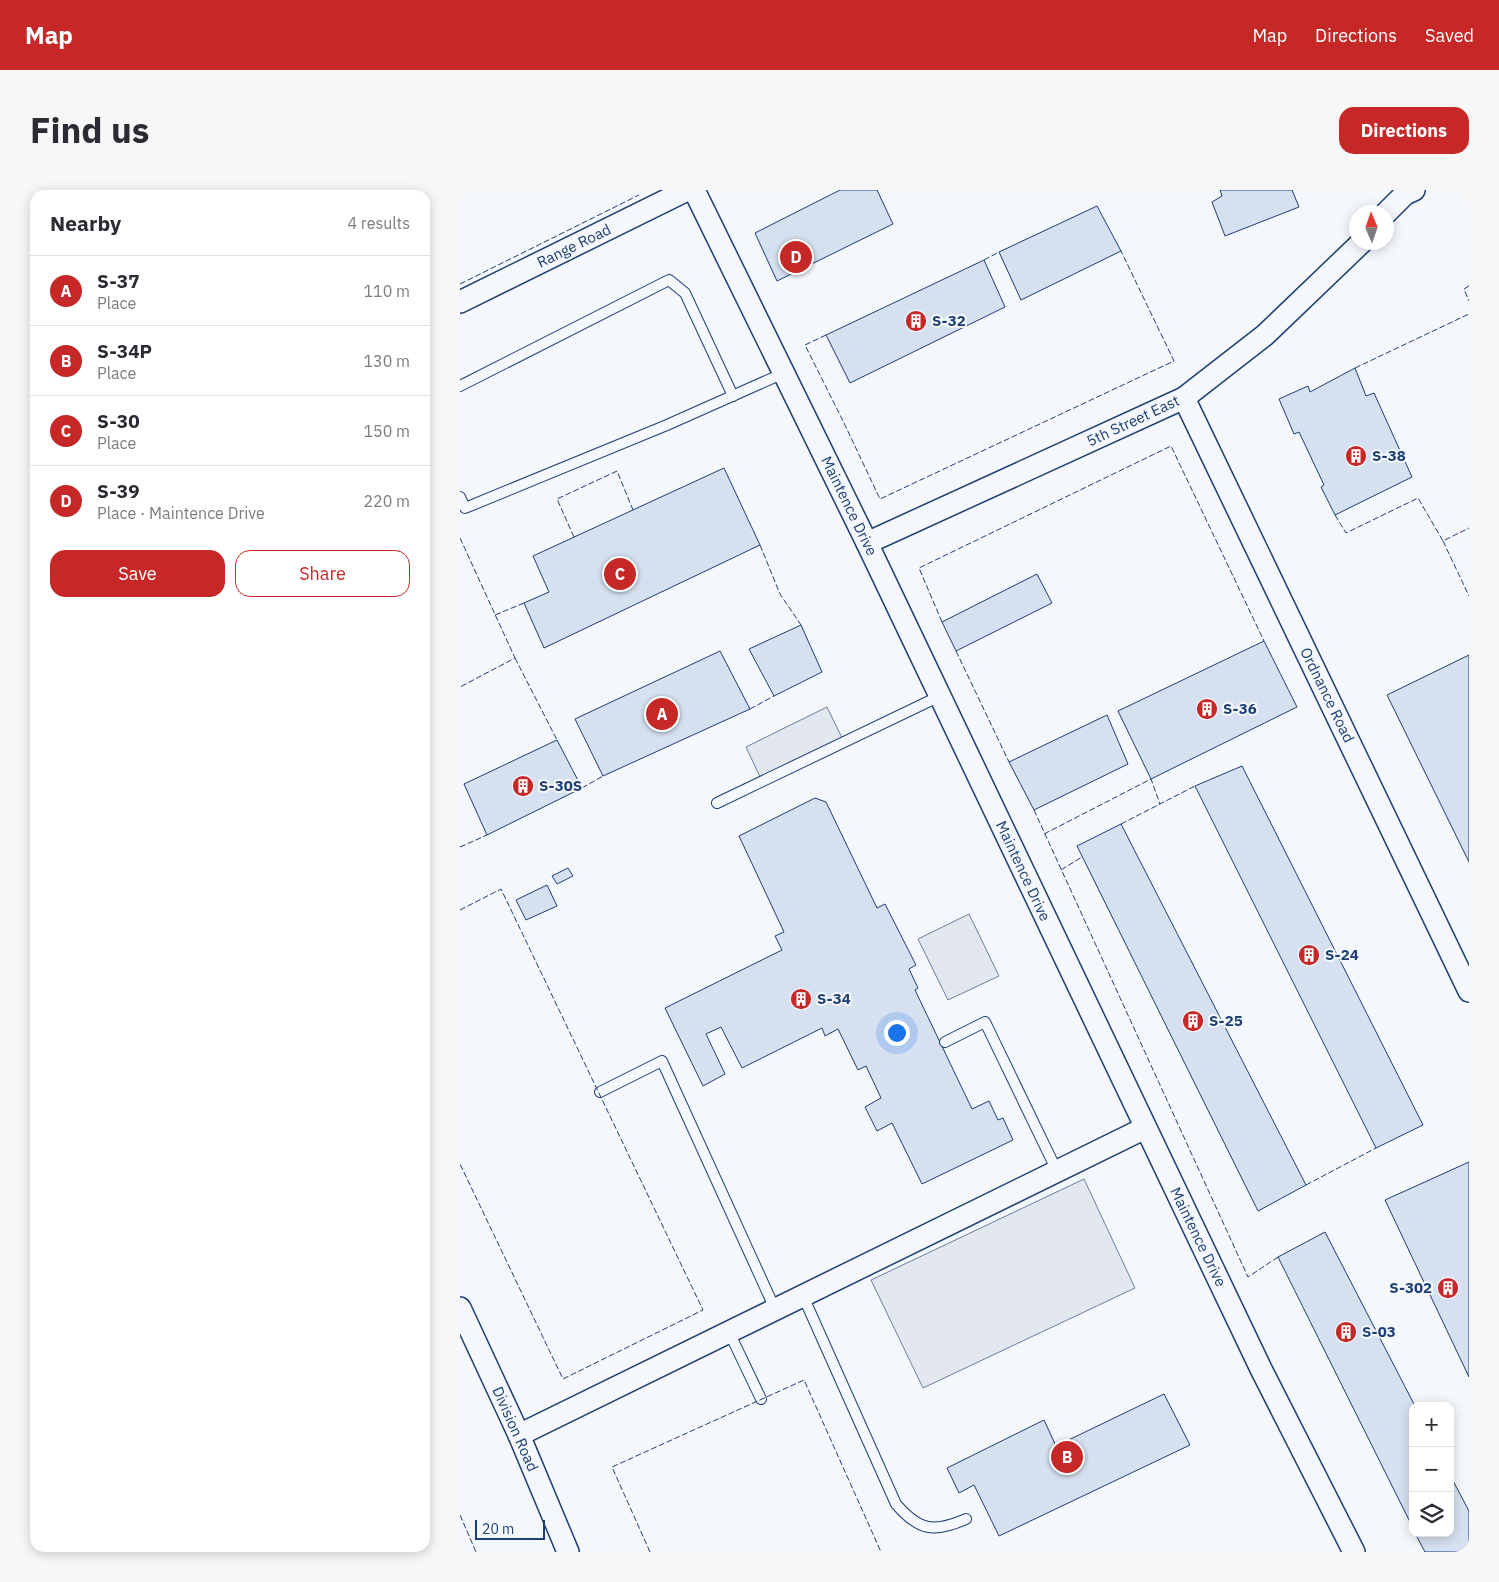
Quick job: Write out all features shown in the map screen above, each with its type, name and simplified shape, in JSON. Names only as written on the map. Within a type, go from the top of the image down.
[{"type":"street","name":"Range Road","points":[[460,302],[687,190]]},
{"type":"street","name":"Maintence Drive","points":[[694,190],[867,543],[1261,1368],[1354,1552]]},
{"type":"street","points":[[1394,205],[1408,191]]},
{"type":"street","name":"5th Street East","points":[[867,543],[1184,398],[1265,335],[1354,250]]},
{"type":"street","name":"Ordnance Road","points":[[1184,398],[1469,991]]},
{"type":"street","points":[[519,1435],[1145,1128]]},
{"type":"street","name":"Division Road","points":[[460,1308],[519,1435],[568,1552]]},
{"type":"lane","points":[[460,386],[669,280],[685,294],[733,396]]},
{"type":"lane","points":[[460,497],[465,508],[667,426],[784,373]]},
{"type":"lane","points":[[716,803],[940,696]]},
{"type":"lane","points":[[945,1042],[985,1022],[1057,1171]]},
{"type":"lane","points":[[600,1092],[662,1062],[775,1309]]},
{"type":"lane","points":[[803,1296],[896,1504],[908,1518],[928,1528],[948,1527],[966,1519]]},
{"type":"lane","points":[[729,1332],[761,1399]]},
{"type":"shaded area","points":[[827,707],[844,742],[762,781],[746,747]]},
{"type":"shaded area","points":[[969,914],[999,976],[948,1000],[918,939]]},
{"type":"shaded area","points":[[1084,1179],[1135,1288],[923,1388],[871,1280]]},
{"type":"building","points":[[840,190],[877,190],[893,224],[777,281],[755,233]]},
{"type":"building","points":[[1220,190],[1292,190],[1299,207],[1225,236],[1212,202],[1222,196]]},
{"type":"building","points":[[1097,206],[1121,251],[1021,300],[999,252]]},
{"type":"building","name":"S-32","points":[[984,260],[1005,307],[850,383],[826,335]]},
{"type":"building","name":"S-38","points":[[1355,368],[1366,396],[1374,393],[1412,477],[1335,515],[1321,487],[1324,485],[1299,432],[1294,434],[1279,399],[1308,386],[1310,392]]},
{"type":"building","points":[[724,468],[760,545],[544,648],[524,603],[549,592],[533,556]]},
{"type":"building","points":[[1037,574],[1052,603],[956,651],[942,622]]},
{"type":"building","points":[[801,625],[822,672],[774,696],[749,649]]},
{"type":"building","name":"S-36","points":[[1264,641],[1297,707],[1151,779],[1118,711]]},
{"type":"building","points":[[720,651],[750,709],[603,776],[575,719]]},
{"type":"building","points":[[1469,655],[1469,862],[1387,695]]},
{"type":"building","points":[[1107,715],[1128,764],[1034,810],[1009,762]]},
{"type":"building","name":"S-30S","points":[[557,740],[582,788],[487,835],[464,784]]},
{"type":"building","name":"S-24","points":[[1242,766],[1423,1125],[1376,1148],[1195,786]]},
{"type":"building","name":"S-34","points":[[815,798],[826,802],[877,908],[885,904],[916,965],[909,969],[918,988],[915,990],[972,1109],[989,1101],[998,1120],[1003,1118],[1013,1140],[922,1184],[892,1123],[877,1131],[865,1107],[881,1098],[866,1066],[858,1070],[838,1029],[825,1036],[822,1028],[742,1068],[721,1027],[706,1034],[725,1074],[703,1086],[665,1008],[782,950],[775,936],[784,932],[739,836]]},
{"type":"building","name":"S-25","points":[[1121,824],[1306,1185],[1258,1211],[1077,846]]},
{"type":"building","points":[[568,868],[573,876],[557,884],[552,876]]},
{"type":"building","points":[[547,885],[557,906],[526,920],[516,900]]},
{"type":"building","name":"S-302","points":[[1469,1162],[1469,1377],[1385,1200]]},
{"type":"building","name":"S-03","points":[[1325,1232],[1413,1402],[1409,1402],[1409,1520],[1278,1257]]},
{"type":"building","points":[[1164,1394],[1190,1445],[999,1536],[974,1485],[959,1493],[947,1468],[1044,1420],[1056,1446]]},
{"type":"building","points":[[1454,1483],[1469,1511],[1469,1552],[1425,1552],[1417,1537],[1454,1537]]},
{"type":"fence","points":[[460,284],[639,195]]},
{"type":"fence","points":[[826,335],[805,345],[880,499],[1174,361],[1121,251]]},
{"type":"fence","points":[[984,260],[999,252]]},
{"type":"fence","points":[[1469,286],[1464,289],[1469,301]]},
{"type":"fence","points":[[1355,368],[1469,314]]},
{"type":"fence","points":[[942,622],[919,568],[1171,446],[1264,641]]},
{"type":"fence","points":[[574,537],[557,499],[617,471],[633,510]]},
{"type":"fence","points":[[1335,515],[1346,533],[1418,498],[1443,541],[1469,528]]},
{"type":"fence","points":[[460,538],[515,658],[460,687]]},
{"type":"fence","points":[[1443,541],[1469,596]]},
{"type":"fence","points":[[760,545],[780,594],[801,625]]},
{"type":"fence","points":[[495,615],[524,603]]},
{"type":"fence","points":[[956,651],[1009,762]]},
{"type":"fence","points":[[515,658],[557,740]]},
{"type":"fence","points":[[750,709],[774,696]]},
{"type":"fence","points":[[582,788],[603,776]]},
{"type":"fence","points":[[1044,834],[1151,779],[1160,804]]},
{"type":"fence","points":[[1121,824],[1195,786]]},
{"type":"fence","points":[[1034,810],[1248,1277],[1278,1257]]},
{"type":"fence","points":[[460,847],[487,835]]},
{"type":"fence","points":[[1061,870],[1082,857]]},
{"type":"fence","points":[[460,910],[501,889],[703,1310],[563,1379],[460,1164]]},
{"type":"fence","points":[[1306,1185],[1376,1148]]},
{"type":"fence","points":[[650,1552],[612,1467],[804,1380],[881,1552]]},
{"type":"fence","points":[[460,1515],[476,1552]]},
{"type":"place","name":"S-39","points":[[796,257]]},
{"type":"place","name":"S-32","points":[[916,321]]},
{"type":"place","name":"S-38","points":[[1356,456]]},
{"type":"place","name":"S-30","points":[[620,574]]},
{"type":"place","name":"S-36","points":[[1207,709]]},
{"type":"place","name":"S-37","points":[[662,714]]},
{"type":"place","name":"S-30S","points":[[523,786]]},
{"type":"place","name":"S-24","points":[[1309,955]]},
{"type":"place","name":"S-34","points":[[801,999]]},
{"type":"place","name":"S-25","points":[[1193,1021]]},
{"type":"place","name":"S-302","points":[[1448,1288]]},
{"type":"place","name":"S-03","points":[[1346,1332]]},
{"type":"place","name":"S-34P","points":[[1067,1457]]}]
